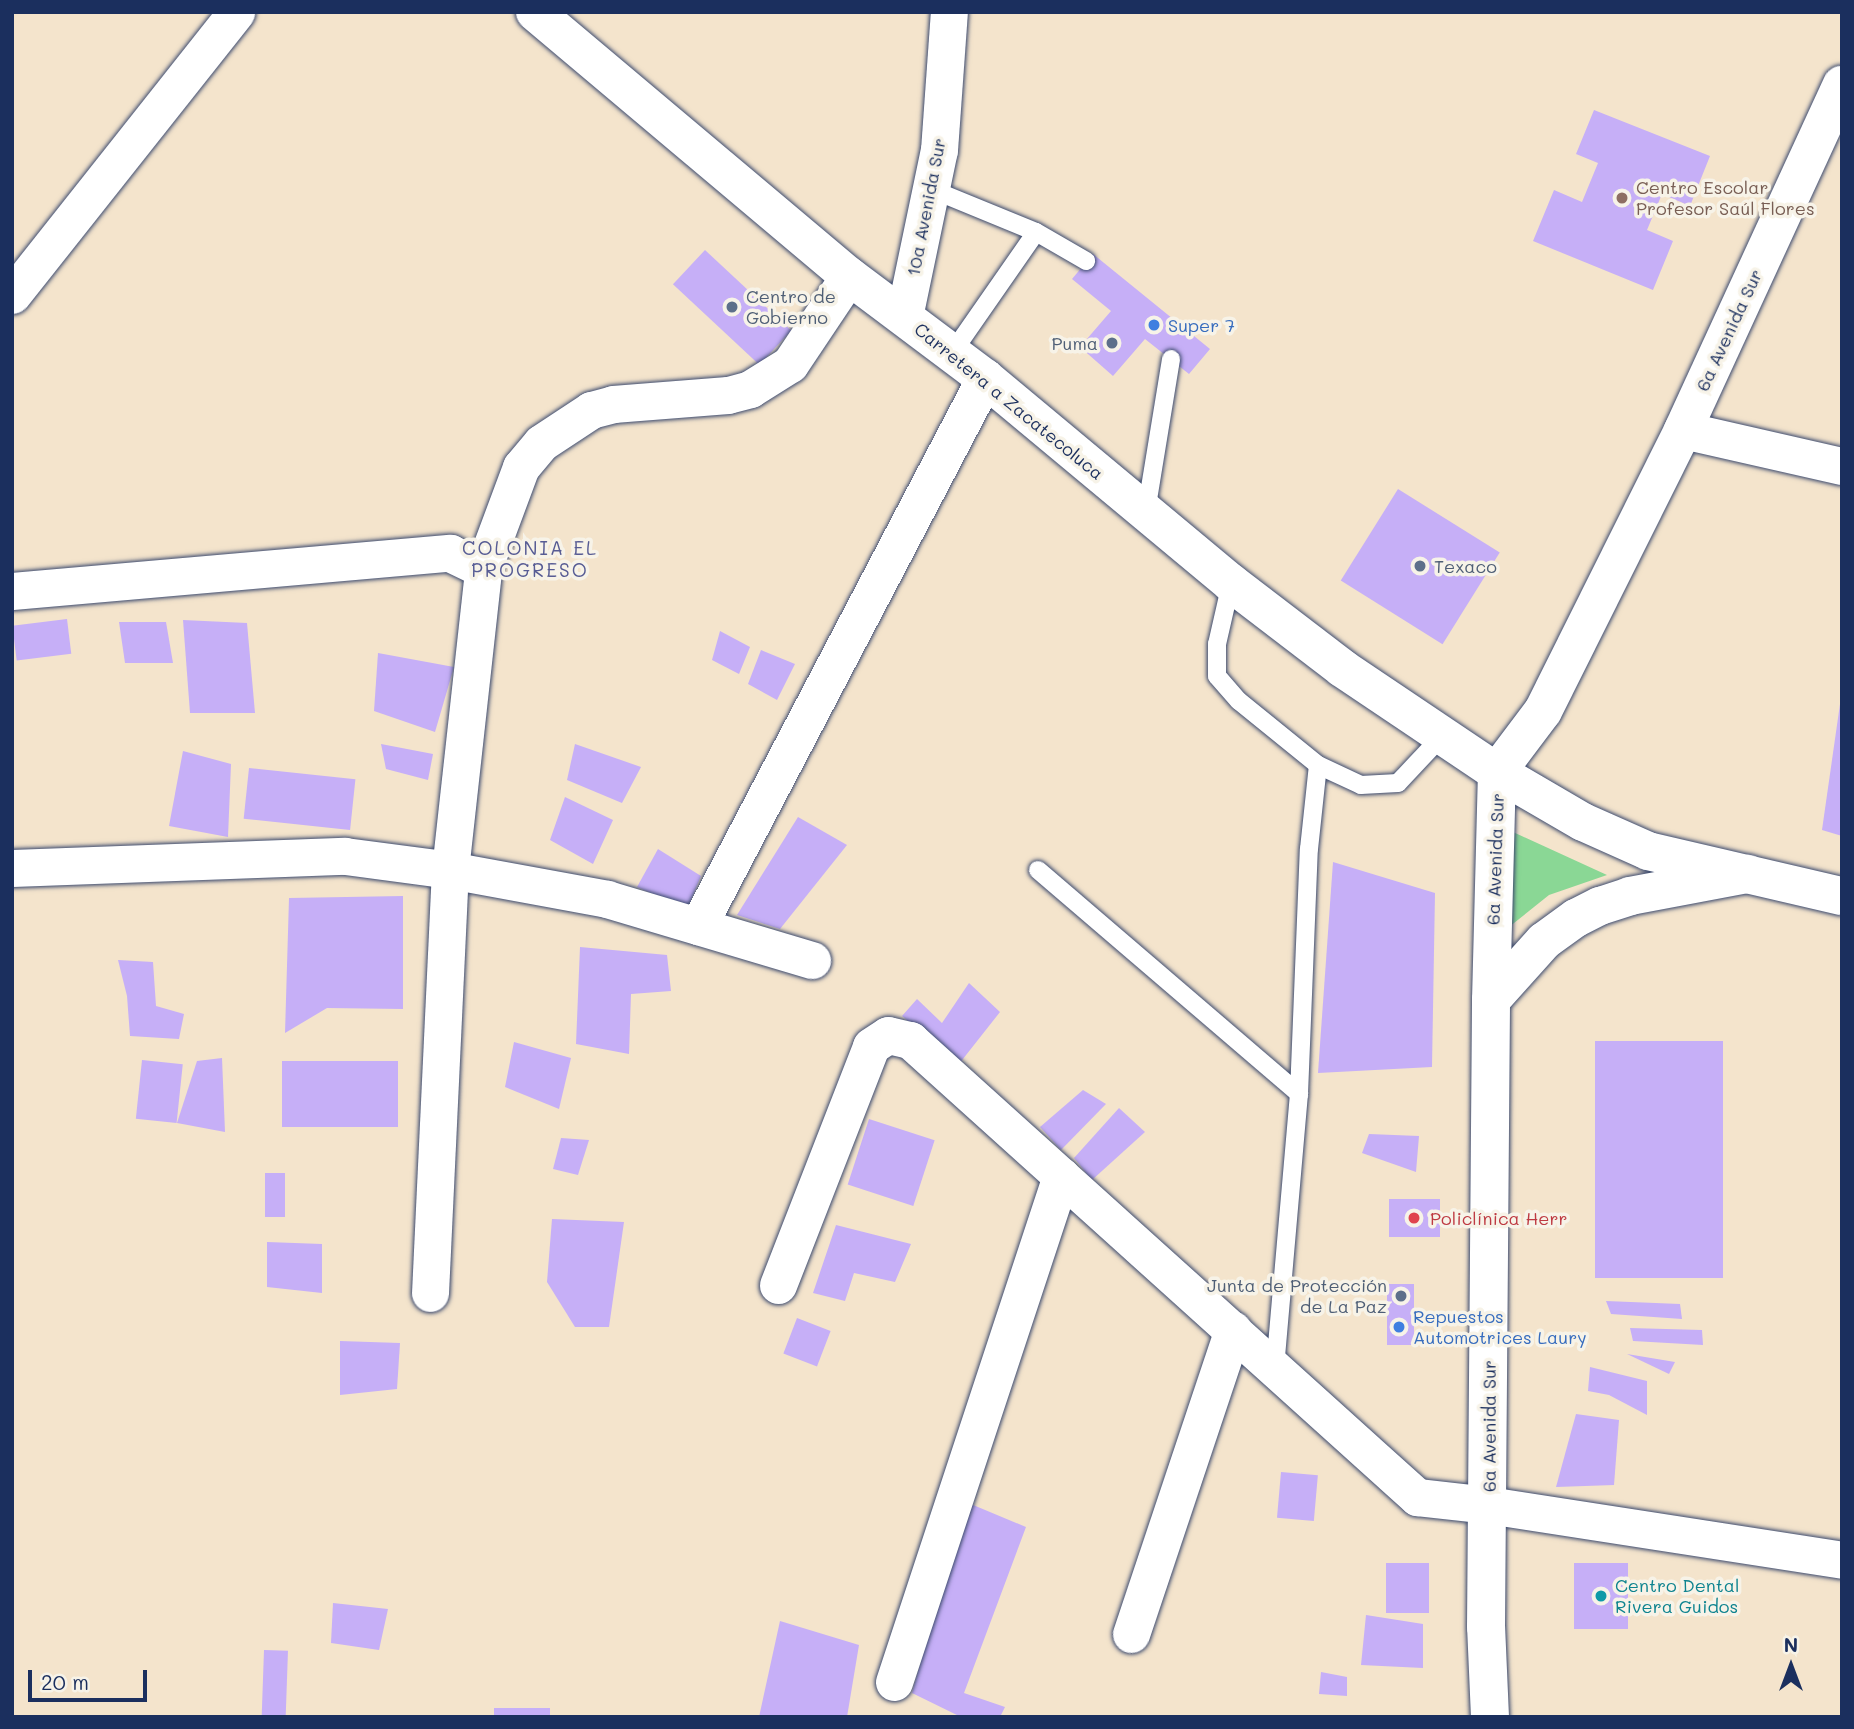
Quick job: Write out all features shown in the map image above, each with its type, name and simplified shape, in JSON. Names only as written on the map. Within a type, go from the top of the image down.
[{"type":"main road","name":"Carretera a Zacatecoluca","points":[[535,12],[849,276],[985,378],[1231,583],[1342,668],[1497,772],[1583,822],[1648,851],[1842,896]]},
{"type":"main road","name":"6a Avenida Sur","points":[[1490,1717],[1486,1627],[1491,1000],[1497,772],[1543,711],[1830,137],[1842,85]]},
{"type":"main road","points":[[1491,1000],[1544,941],[1576,918],[1600,906],[1630,896],[1748,874]]},
{"type":"street","points":[[12,295],[236,12]]},
{"type":"street","name":"10a Avenida Sur","points":[[904,317],[939,150],[949,12]]},
{"type":"street","points":[[430,1293],[450,870],[483,569],[521,467],[541,443],[591,410],[613,404],[728,395],[750,389],[790,364],[849,276]]},
{"type":"street","points":[[698,926],[985,378]]},
{"type":"street","points":[[1683,430],[1842,466]]},
{"type":"street","points":[[12,591],[450,553],[483,569]]},
{"type":"street","points":[[12,868],[345,856],[450,870],[607,899],[812,960]]},
{"type":"street","points":[[778,1285],[871,1046],[888,1035],[910,1040],[1417,1497],[1488,1505],[1842,1560]]},
{"type":"street","points":[[894,1682],[1061,1176]]},
{"type":"street","points":[[1131,1634],[1233,1330]]},
{"type":"lane","points":[[931,189],[1036,232],[1086,261]]},
{"type":"lane","points":[[952,353],[1036,232]]},
{"type":"lane","points":[[1146,512],[1171,359]]},
{"type":"lane","points":[[1231,583],[1217,644],[1217,676],[1239,702],[1318,765],[1361,785],[1398,783],[1444,734]]},
{"type":"lane","points":[[1275,1368],[1299,1094],[1309,849],[1318,765]]},
{"type":"lane","points":[[1038,870],[1299,1094]]},
{"type":"green space","points":[[1513,832],[1607,875],[1549,895],[1509,927]]},
{"type":"building","name":"Centro Escolar Profesor Saúl Flores","points":[[1594,110],[1710,156],[1690,206],[1662,194],[1647,230],[1673,241],[1653,290],[1533,241],[1554,190],[1582,202],[1598,163],[1576,154]]},
{"type":"building","name":"Centro de Gobierno","points":[[705,250],[791,330],[759,365],[673,284]]},
{"type":"building","name":"Super 7","points":[[1093,254],[1210,349],[1189,374],[1145,339],[1113,376],[1080,347],[1111,311],[1072,279]]},
{"type":"building","name":"Texaco","points":[[1398,489],[1500,553],[1443,644],[1341,581]]},
{"type":"building","points":[[67,619],[71,654],[17,660],[12,626]]},
{"type":"building","points":[[183,620],[247,623],[255,713],[190,713]]},
{"type":"building","points":[[119,622],[166,622],[173,663],[125,663]]},
{"type":"building","points":[[720,631],[750,647],[739,674],[712,660]]},
{"type":"building","points":[[761,650],[795,664],[777,700],[748,684]]},
{"type":"building","points":[[378,653],[454,667],[435,732],[374,711]]},
{"type":"building","points":[[1842,704],[1842,836],[1822,830]]},
{"type":"building","points":[[381,744],[433,754],[428,780],[386,769]]},
{"type":"building","points":[[575,744],[641,767],[622,803],[567,780]]},
{"type":"building","points":[[183,751],[231,764],[228,837],[169,826]]},
{"type":"building","points":[[249,768],[355,779],[350,830],[244,819]]},
{"type":"building","points":[[565,797],[613,820],[593,864],[550,840]]},
{"type":"building","points":[[798,817],[847,845],[780,929],[737,915]]},
{"type":"building","points":[[658,849],[701,876],[687,909],[637,887]]},
{"type":"building","points":[[1333,862],[1435,893],[1432,1067],[1318,1073]]},
{"type":"building","points":[[403,896],[403,1009],[327,1008],[285,1033],[289,898]]},
{"type":"building","points":[[580,947],[667,955],[671,991],[631,994],[629,1054],[576,1044]]},
{"type":"building","points":[[118,960],[153,962],[156,1006],[184,1014],[179,1039],[130,1036],[127,996]]},
{"type":"building","points":[[969,983],[1000,1012],[959,1064],[902,1016],[917,999],[942,1023]]},
{"type":"building","points":[[1595,1041],[1723,1041],[1723,1278],[1595,1278]]},
{"type":"building","points":[[514,1042],[571,1058],[559,1109],[505,1087]]},
{"type":"building","points":[[222,1058],[225,1132],[177,1123],[197,1061]]},
{"type":"building","points":[[142,1060],[183,1064],[177,1123],[136,1119]]},
{"type":"building","points":[[282,1061],[398,1061],[398,1127],[282,1127]]},
{"type":"building","points":[[1083,1090],[1106,1104],[1061,1150],[1040,1127]]},
{"type":"building","points":[[1119,1108],[1145,1132],[1092,1180],[1074,1158]]},
{"type":"building","points":[[869,1119],[935,1140],[913,1206],[848,1185]]},
{"type":"building","points":[[1369,1134],[1419,1136],[1416,1172],[1362,1153]]},
{"type":"building","points":[[561,1138],[589,1140],[578,1175],[553,1169]]},
{"type":"building","points":[[265,1173],[285,1173],[285,1217],[265,1217]]},
{"type":"building","name":"Policlínica Herr","points":[[1389,1199],[1440,1199],[1440,1237],[1389,1237]]},
{"type":"building","points":[[552,1219],[624,1222],[609,1327],[575,1327],[547,1282]]},
{"type":"building","points":[[836,1225],[911,1244],[895,1282],[854,1273],[845,1301],[813,1293]]},
{"type":"building","points":[[267,1242],[322,1244],[322,1293],[267,1287]]},
{"type":"building","points":[[1387,1284],[1414,1284],[1414,1345],[1387,1345]]},
{"type":"building","points":[[1606,1301],[1680,1304],[1682,1319],[1611,1314]]},
{"type":"building","points":[[797,1318],[831,1331],[817,1366],[783,1353]]},
{"type":"building","points":[[1630,1328],[1702,1330],[1703,1345],[1633,1341]]},
{"type":"building","points":[[340,1341],[400,1343],[397,1389],[340,1395]]},
{"type":"building","points":[[1627,1354],[1675,1362],[1669,1374]]},
{"type":"building","points":[[1590,1367],[1647,1381],[1647,1415],[1609,1395],[1588,1391]]},
{"type":"building","points":[[1576,1414],[1619,1420],[1614,1485],[1556,1487]]},
{"type":"building","points":[[1281,1472],[1318,1475],[1314,1521],[1277,1518]]},
{"type":"building","points":[[966,1502],[1026,1527],[964,1693],[1005,1707],[1000,1717],[961,1717],[912,1693]]},
{"type":"building","points":[[1386,1563],[1429,1563],[1429,1613],[1386,1613]]},
{"type":"building","name":"Centro Dental Rivera Guidos","points":[[1574,1563],[1628,1563],[1628,1629],[1574,1629]]},
{"type":"building","points":[[333,1603],[388,1609],[379,1650],[331,1643]]},
{"type":"building","points":[[1366,1615],[1423,1624],[1423,1668],[1361,1665]]},
{"type":"building","points":[[780,1621],[859,1645],[847,1717],[759,1717]]},
{"type":"building","points":[[264,1650],[288,1651],[286,1717],[262,1717]]},
{"type":"building","points":[[1321,1672],[1347,1677],[1347,1696],[1319,1694]]},
{"type":"building","points":[[494,1708],[550,1708],[550,1717],[494,1717]]},
{"type":"place","name":"Centro Escolar Profesor Saúl Flores","points":[[1622,198]]},
{"type":"place","name":"Centro de Gobierno","points":[[732,307]]},
{"type":"place","name":"Super 7","points":[[1154,325]]},
{"type":"place","name":"Puma","points":[[1112,343]]},
{"type":"place","name":"Texaco","points":[[1420,566]]},
{"type":"place","name":"Policlínica Herr","points":[[1414,1218]]},
{"type":"place","name":"Junta de Protección de La Paz","points":[[1401,1296]]},
{"type":"place","name":"Repuestos Automotrices Laury","points":[[1399,1327]]},
{"type":"place","name":"Centro Dental Rivera Guidos","points":[[1601,1596]]},
{"type":"district","name":"COLONIA EL PROGRESO","points":[[530,559]]}]
